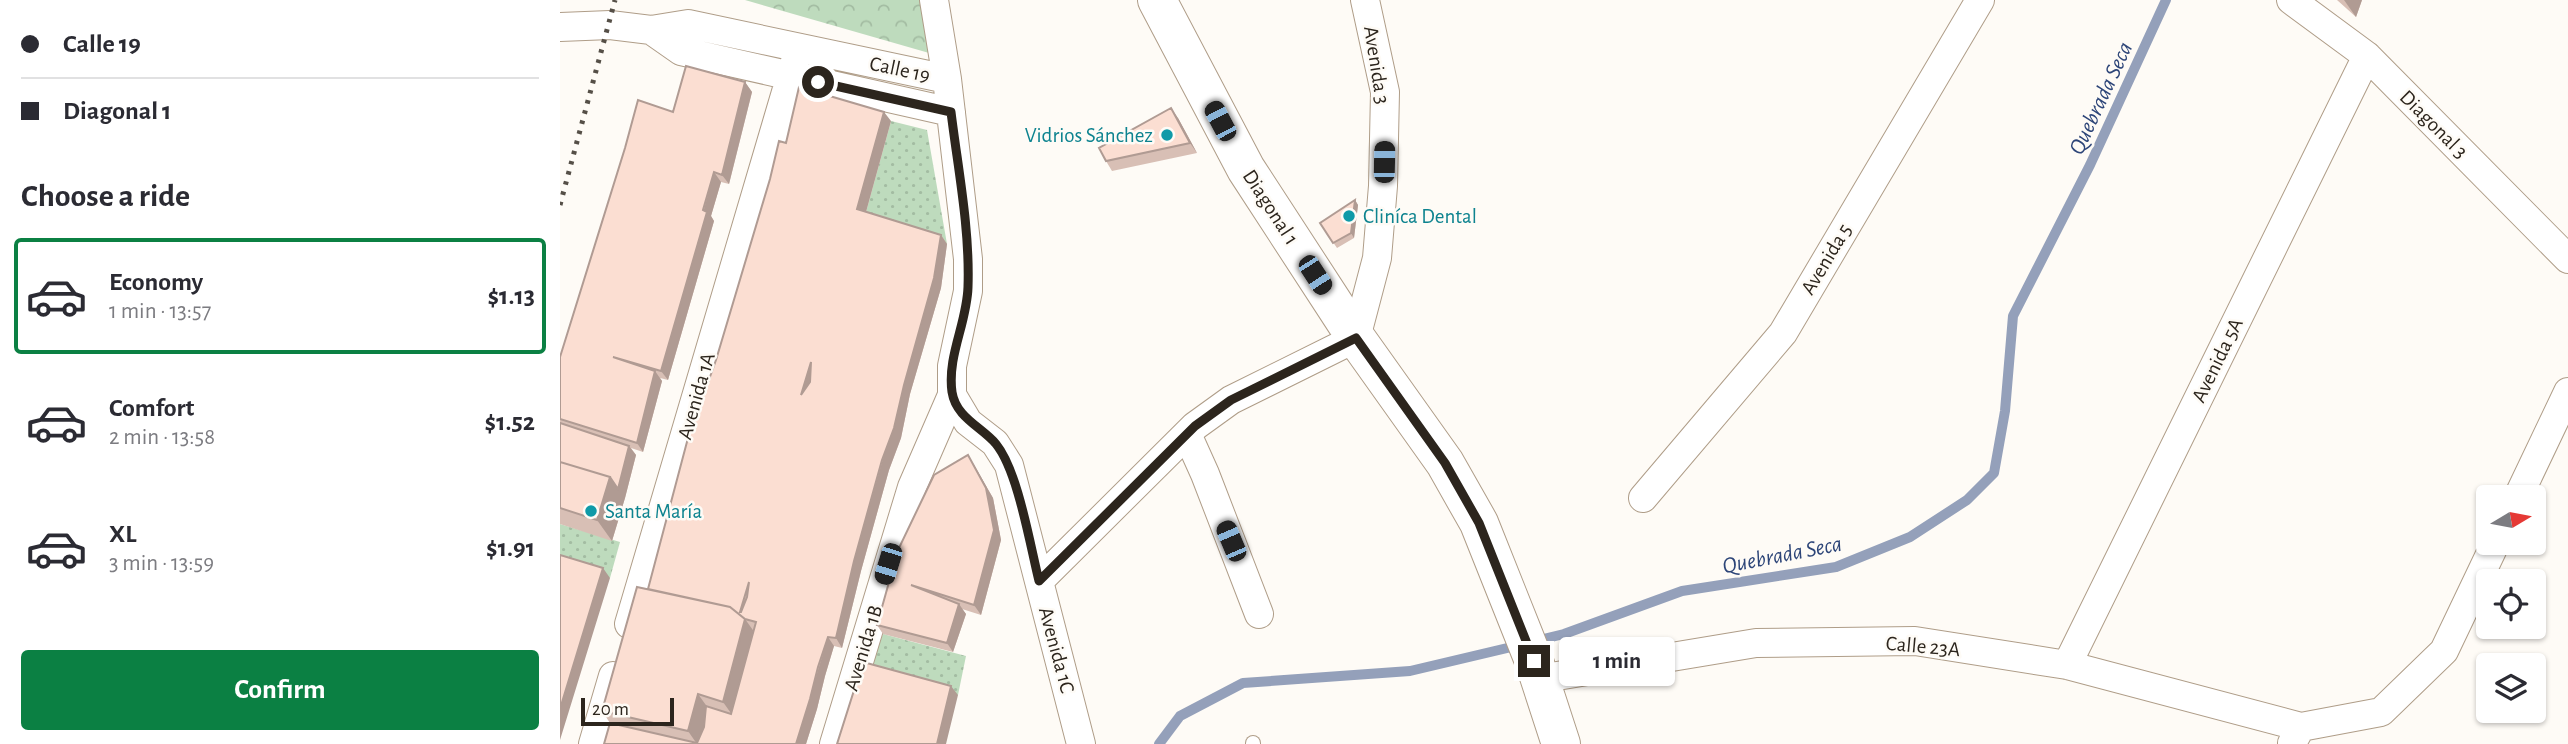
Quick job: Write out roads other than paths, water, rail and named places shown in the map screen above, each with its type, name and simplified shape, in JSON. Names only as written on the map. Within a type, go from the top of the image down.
[{"type":"main road","name":"Diagonal 1","points":[[1157,0],[1246,169],[1356,338],[1445,463],[1479,523],[1510,598],[1561,744]]},
{"type":"street","name":"Calle 19","points":[[560,27],[610,26],[651,30],[688,24],[947,79],[934,0]]},
{"type":"street","name":"Avenida 3","points":[[1356,338],[1377,258],[1383,186],[1385,92],[1365,0]]},
{"type":"street","name":"Avenida 5","points":[[1643,498],[1783,333],[1980,0]]},
{"type":"street","name":"Diagonal 3","points":[[2291,0],[2367,56],[2568,259]]},
{"type":"street","name":"Calle 19","points":[[651,30],[681,51],[951,112]]},
{"type":"street","name":"Avenida 1A","points":[[593,744],[799,48]]},
{"type":"street","name":"Avenida 5A","points":[[2067,665],[2367,56]]},
{"type":"street","points":[[947,79],[968,259],[968,291],[952,366],[952,395]]},
{"type":"street","points":[[1039,581],[1187,434],[1231,400],[1356,338]]},
{"type":"street","points":[[2524,485],[2568,392]]},
{"type":"street","name":"Avenida 1C","points":[[952,395],[968,422],[995,443],[1009,466],[1081,744]]},
{"type":"street","name":"Avenida 1B","points":[[834,744],[912,487],[952,395]]},
{"type":"street","points":[[1187,434],[1259,614]]},
{"type":"street","points":[[2296,735],[2381,712],[2444,651],[2490,555]]},
{"type":"street","name":"Calle 23A","points":[[1536,670],[1756,643],[1915,642],[2067,665],[2296,735]]},
{"type":"waterway","name":"Quebrada Seca","points":[[1535,641],[1564,634],[1682,591],[1836,567],[1910,537],[1967,500],[1994,473],[2005,411],[2013,316],[2090,165],[2166,0]]},
{"type":"waterway","name":"Quebrada Seca","points":[[1159,744],[1180,716],[1243,683],[1410,671],[1520,645]]},
{"type":"railway","points":[[560,205],[615,0]]},
{"type":"place","name":"Vidrios Sánchez","points":[[1167,135]]},
{"type":"place","name":"Cliníca Dental","points":[[1349,216]]},
{"type":"place","name":"Santa María","points":[[591,511]]}]
